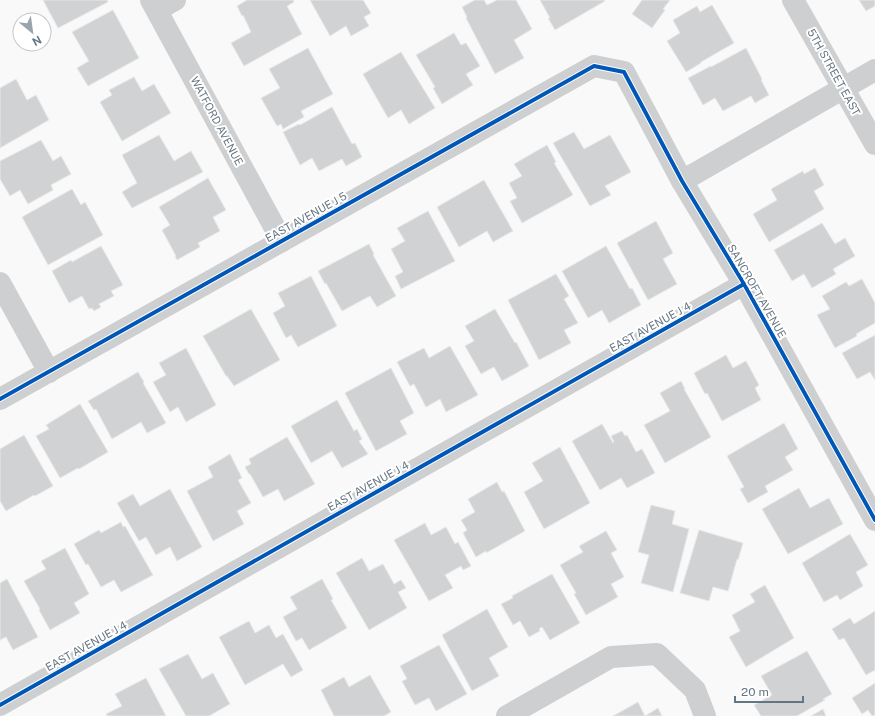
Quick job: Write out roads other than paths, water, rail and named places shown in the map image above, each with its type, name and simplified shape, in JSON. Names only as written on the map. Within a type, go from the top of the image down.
[{"type":"street","name":"5TH STREET EAST","points":[[794,0],[875,144]]},
{"type":"street","name":"WATFORD AVENUE","points":[[161,3],[282,241]]},
{"type":"street","name":"EAST AVENUE J 5","points":[[0,399],[594,66],[624,72]]},
{"type":"street","points":[[682,181],[875,70]]},
{"type":"street","name":"SANCROFT AVENUE","points":[[624,72],[682,181],[744,284],[875,520]]},
{"type":"street","points":[[0,283],[49,372]]},
{"type":"street","name":"EAST AVENUE J 4","points":[[0,705],[744,284]]},
{"type":"street","points":[[507,716],[611,657],[657,654],[695,690],[705,716]]}]
